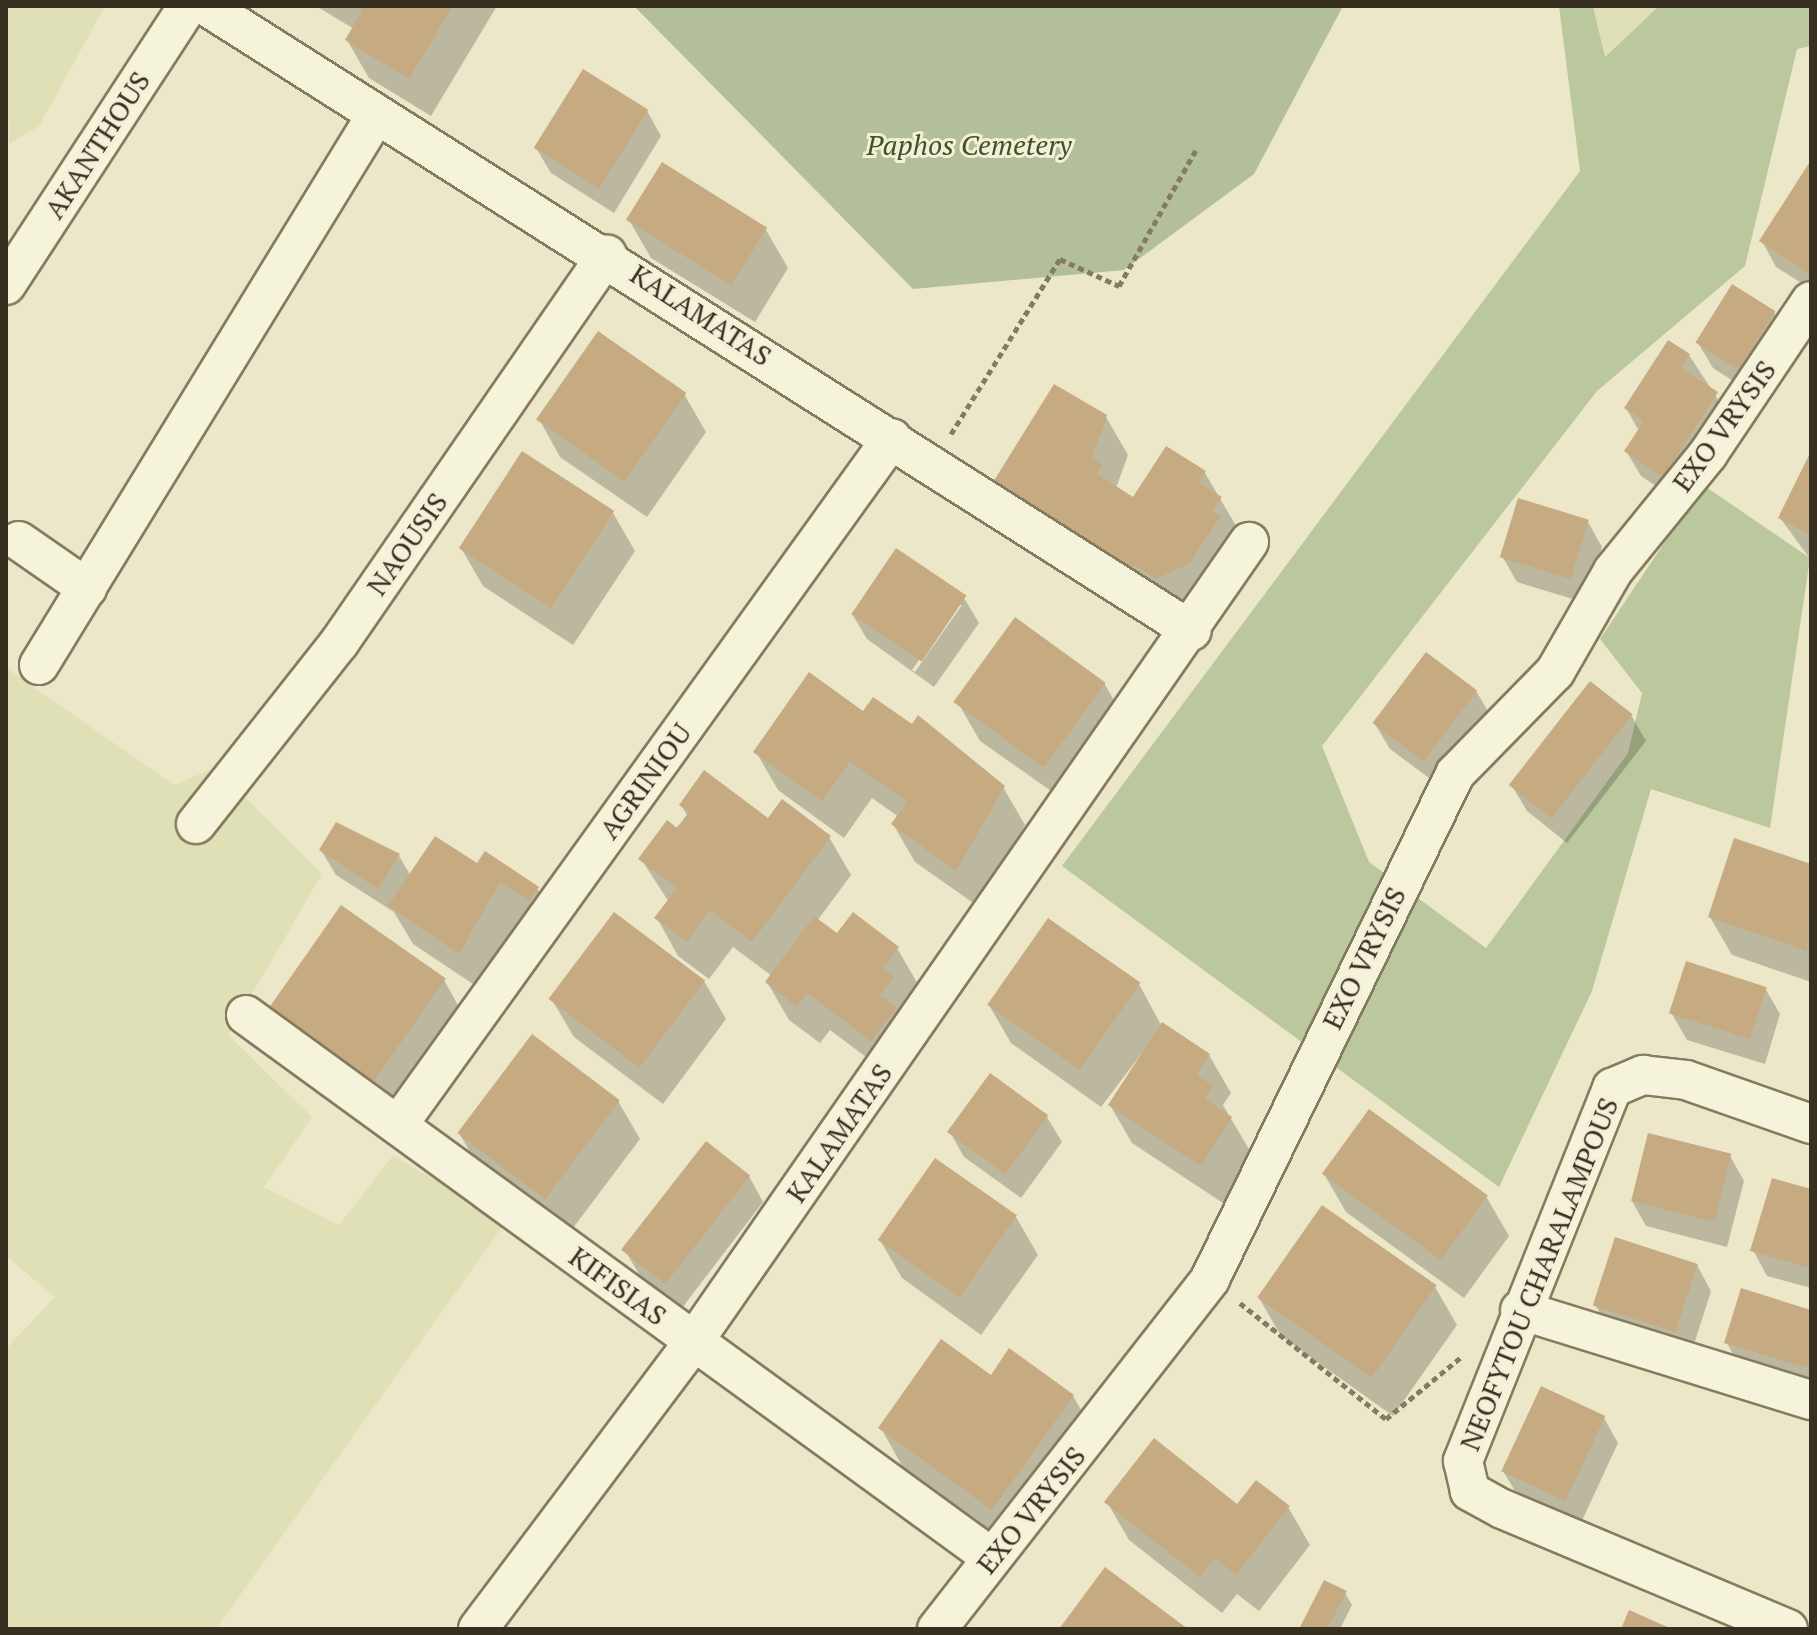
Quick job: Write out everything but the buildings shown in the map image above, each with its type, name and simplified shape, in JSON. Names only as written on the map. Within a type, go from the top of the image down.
[{"type":"street","name":"AKANTHOUS","points":[[6,285],[188,6]]},
{"type":"street","name":"KALAMATAS","points":[[206,6],[375,117],[607,255],[1192,631]]},
{"type":"street","points":[[39,665],[375,117]]},
{"type":"street","name":"NAOUSIS","points":[[196,824],[339,643],[607,255]]},
{"type":"street","name":"EXO VRYSIS","points":[[937,1629],[1210,1279],[1455,774],[1555,672],[1613,571],[1708,454],[1811,301]]},
{"type":"street","name":"AGRINIOU","points":[[398,1125],[892,438]]},
{"type":"street","points":[[19,541],[87,588]]},
{"type":"street","name":"KALAMATAS","points":[[478,1629],[694,1341],[1192,631],[1249,542]]},
{"type":"street","name":"KIFISIAS","points":[[246,1015],[991,1557]]},
{"type":"street","name":"NEOFYTOU CHARALAMPOUS","points":[[1788,1629],[1470,1491],[1463,1461],[1520,1310],[1612,1088],[1643,1075],[1686,1080],[1811,1124]]},
{"type":"street","points":[[1520,1310],[1811,1400]]},
{"type":"path","points":[[932,464],[1060,259],[1119,286],[1196,150]]},
{"type":"path","points":[[1210,1279],[1386,1419],[1471,1349]]},
{"type":"green space","points":[[6,6],[105,6],[39,126],[9,144]]},
{"type":"green space","name":"Paphos Cemetery","points":[[634,6],[1343,6],[1254,174],[1124,270],[913,289]]},
{"type":"green space","points":[[1559,6],[1593,6],[1605,57],[1659,6],[1811,6],[1811,46],[1797,49],[1745,266],[1597,391],[1322,746],[1369,862],[1486,948],[1628,753],[1642,693],[1600,639],[1703,485],[1810,558],[1770,828],[1651,789],[1592,991],[1499,1187],[1062,866],[1580,171]]},
{"type":"green space","points":[[1593,6],[1659,6],[1605,57]]},
{"type":"green space","points":[[6,668],[174,785],[215,768],[322,874],[228,1035],[312,1117],[264,1187],[339,1225],[393,1156],[507,1220],[216,1629],[6,1629],[6,1349],[55,1297],[6,1256]]}]
